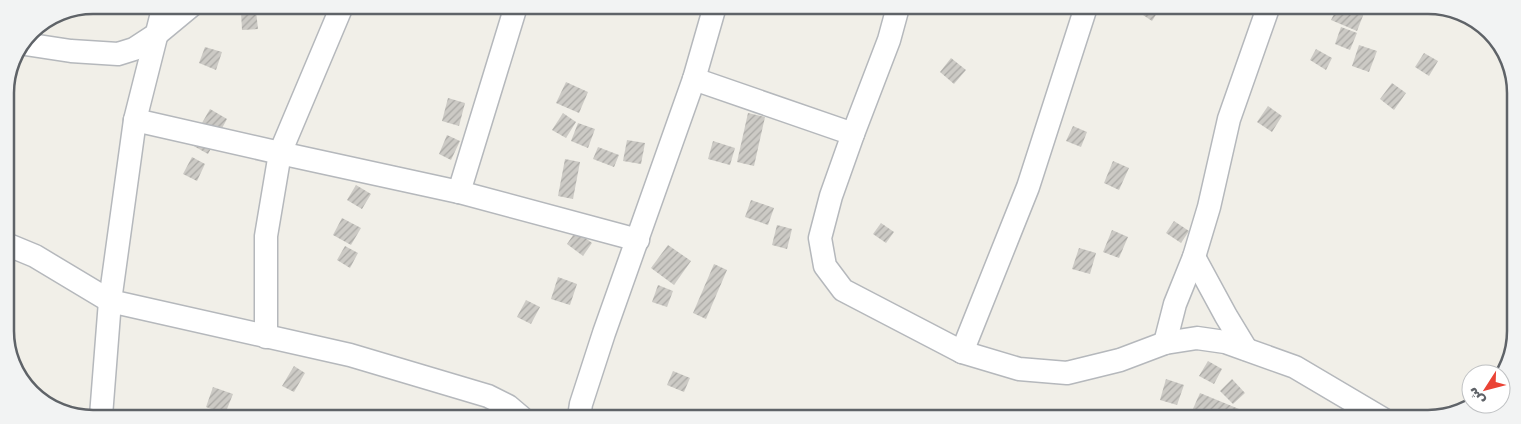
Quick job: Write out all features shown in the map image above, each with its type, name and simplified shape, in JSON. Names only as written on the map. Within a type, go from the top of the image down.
[{"type":"street","points":[[101,410],[110,301],[135,120],[162,14]]},
{"type":"street","points":[[30,45],[71,51],[118,54],[134,49],[181,14]]},
{"type":"street","points":[[266,337],[266,236],[280,153],[339,14]]},
{"type":"street","points":[[459,192],[514,14]]},
{"type":"street","points":[[580,410],[604,333],[694,80],[713,14]]},
{"type":"street","points":[[896,14],[889,40],[831,196],[820,238],[824,266],[843,290],[962,352],[1019,369],[1067,373],[1120,360],[1165,343],[1197,338],[1225,342],[1295,367],[1368,410]]},
{"type":"street","points":[[962,352],[1028,187],[1084,14]]},
{"type":"street","points":[[1165,343],[1175,304],[1194,257],[1209,207],[1229,120],[1266,14]]},
{"type":"street","points":[[694,80],[853,134]]},
{"type":"street","points":[[135,120],[459,192],[638,240]]},
{"type":"street","points":[[14,247],[35,256],[110,301],[350,355],[488,396],[513,410]]},
{"type":"street","points":[[1194,257],[1246,349]]},
{"type":"building","points":[[241,14],[256,14],[258,29],[242,30]]},
{"type":"building","points":[[1142,14],[1156,14],[1152,21]]},
{"type":"building","points":[[1334,14],[1364,14],[1357,31],[1331,20]]},
{"type":"building","points":[[1341,27],[1357,33],[1350,50],[1335,44]]},
{"type":"building","points":[[1359,45],[1377,51],[1369,72],[1352,66]]},
{"type":"building","points":[[205,47],[222,52],[216,70],[199,63]]},
{"type":"building","points":[[1316,49],[1332,58],[1326,70],[1310,60]]},
{"type":"building","points":[[1424,53],[1438,61],[1429,76],[1415,67]]},
{"type":"building","points":[[951,58],[966,70],[954,84],[940,72]]},
{"type":"building","points":[[566,82],[588,92],[579,113],[556,103]]},
{"type":"building","points":[[1392,83],[1406,93],[1394,110],[1380,99]]},
{"type":"building","points":[[448,98],[465,103],[459,126],[442,121]]},
{"type":"building","points":[[1268,106],[1282,116],[1272,132],[1257,122]]},
{"type":"building","points":[[210,109],[227,119],[208,154],[190,144]]},
{"type":"building","points":[[563,113],[576,122],[566,138],[552,130]]},
{"type":"building","points":[[748,113],[765,117],[754,166],[737,162]]},
{"type":"building","points":[[578,123],[595,129],[588,148],[571,141]]},
{"type":"building","points":[[1073,126],[1087,132],[1081,147],[1066,141]]},
{"type":"building","points":[[447,135],[460,141],[451,160],[439,154]]},
{"type":"building","points":[[627,140],[645,143],[641,164],[623,161]]},
{"type":"building","points":[[713,141],[735,148],[730,165],[708,159]]},
{"type":"building","points":[[598,147],[619,155],[614,167],[593,159]]},
{"type":"building","points":[[192,157],[205,164],[197,181],[183,174]]},
{"type":"building","points":[[565,159],[580,162],[573,199],[558,196]]},
{"type":"building","points":[[1113,161],[1129,168],[1119,190],[1104,183]]},
{"type":"building","points":[[356,185],[371,194],[362,209],[347,200]]},
{"type":"building","points":[[751,200],[774,208],[768,225],[745,217]]},
{"type":"building","points":[[342,218],[361,228],[351,245],[333,235]]},
{"type":"building","points":[[1174,221],[1189,231],[1181,243],[1166,233]]},
{"type":"building","points":[[881,223],[894,232],[886,243],[873,234]]},
{"type":"building","points":[[777,225],[792,229],[787,249],[772,245]]},
{"type":"building","points":[[1112,230],[1128,237],[1119,258],[1103,252]]},
{"type":"building","points":[[576,231],[592,243],[583,256],[567,244]]},
{"type":"building","points":[[668,245],[691,261],[674,285],[651,268]]},
{"type":"building","points":[[345,246],[358,253],[350,268],[337,260]]},
{"type":"building","points":[[1079,248],[1096,253],[1090,274],[1072,269]]},
{"type":"building","points":[[714,264],[727,270],[706,319],[693,313]]},
{"type":"building","points":[[558,277],[577,284],[570,305],[551,299]]},
{"type":"building","points":[[658,285],[673,291],[667,307],[652,302]]},
{"type":"building","points":[[526,300],[540,307],[531,324],[517,317]]},
{"type":"building","points":[[1208,361],[1222,369],[1214,384],[1199,376]]},
{"type":"building","points":[[294,366],[305,373],[294,392],[282,386]]},
{"type":"building","points":[[673,371],[690,378],[684,392],[667,385]]},
{"type":"building","points":[[1166,379],[1184,385],[1177,405],[1160,400]]},
{"type":"building","points":[[1232,379],[1245,393],[1233,404],[1220,391]]},
{"type":"building","points":[[213,387],[233,394],[227,410],[214,410],[206,407]]},
{"type":"building","points":[[1200,393],[1239,409],[1239,410],[1192,410]]}]
